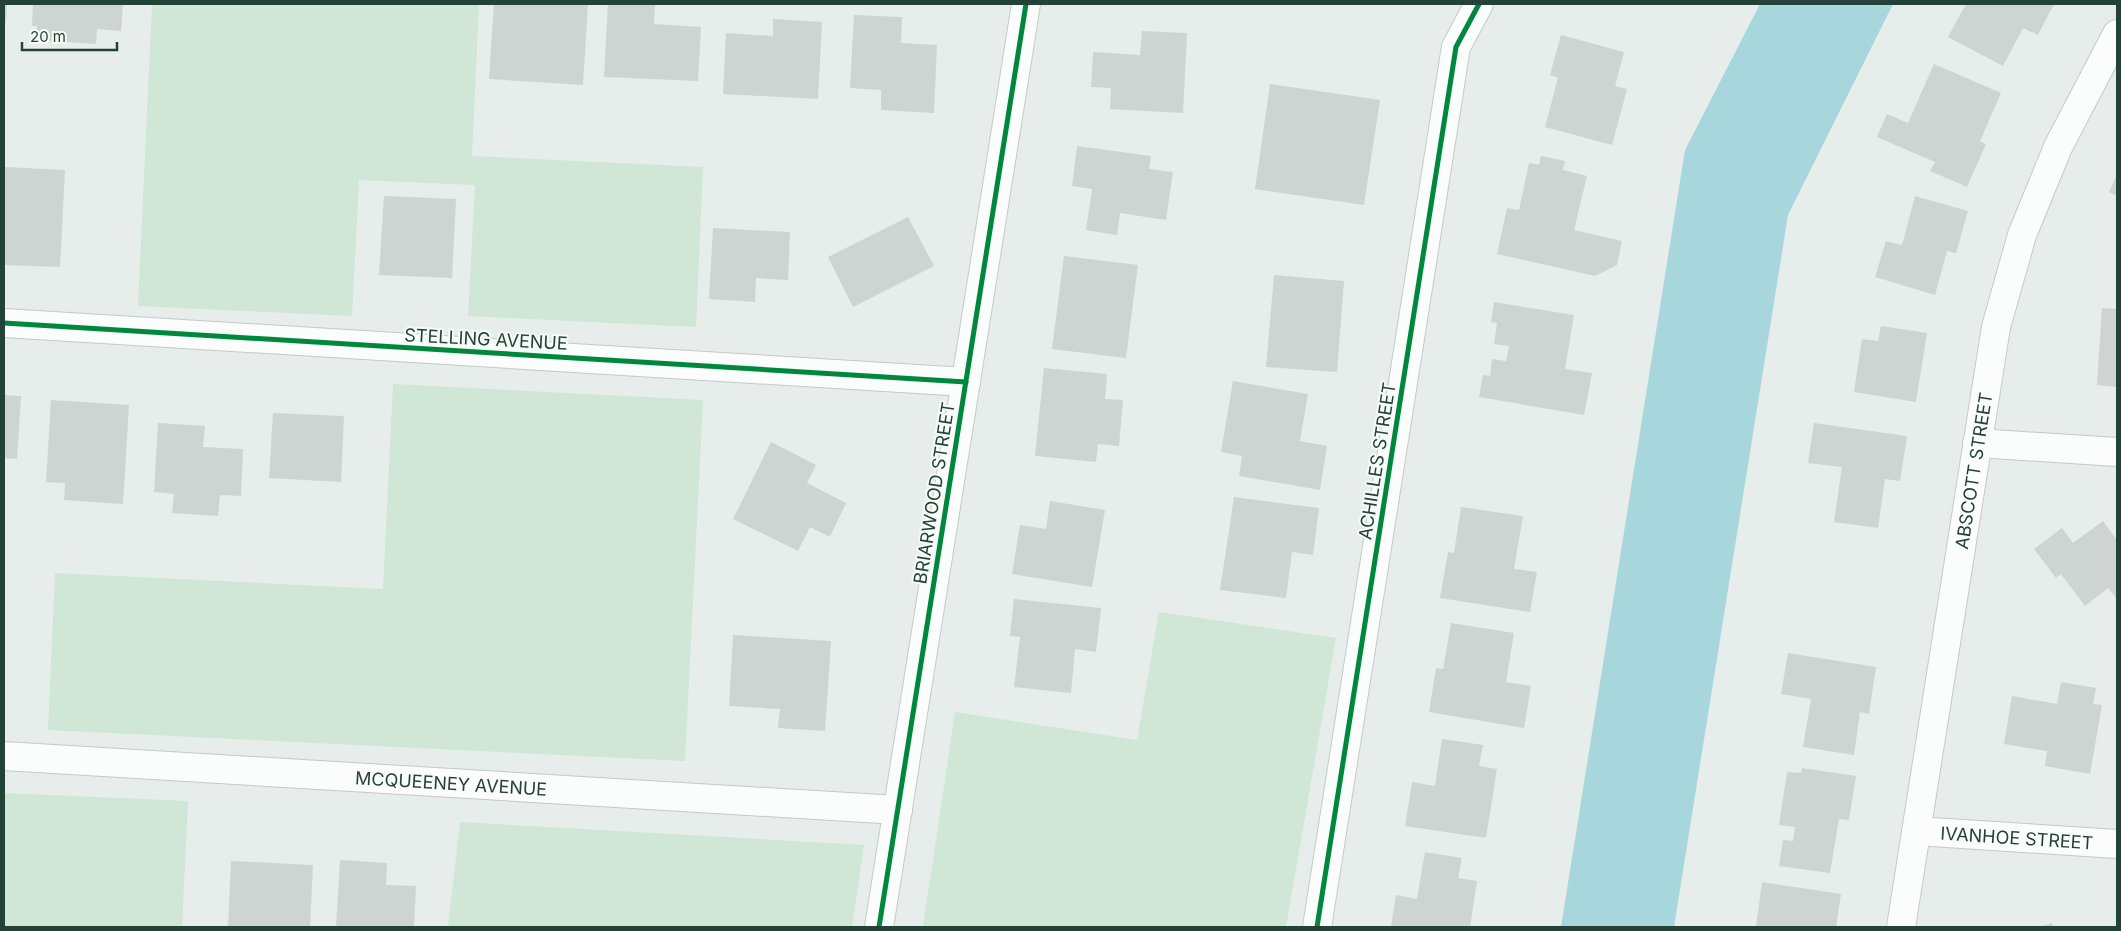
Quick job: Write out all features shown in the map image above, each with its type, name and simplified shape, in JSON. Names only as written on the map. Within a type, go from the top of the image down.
[{"type":"street","name":"BRIARWOOD STREET","points":[[879,927],[1026,4]]},
{"type":"street","name":"ACHILLES STREET","points":[[1317,927],[1456,47],[1479,4]]},
{"type":"street","name":"ABSCOTT STREET","points":[[1901,927],[1996,327],[2022,235],[2058,148],[2117,34]]},
{"type":"street","name":"STELLING AVENUE","points":[[4,323],[966,382]]},
{"type":"street","points":[[1977,443],[2117,452]]},
{"type":"street","name":"MCQUEENEY AVENUE","points":[[4,756],[898,810]]},
{"type":"street","name":"IVANHOE STREET","points":[[1916,831],[2117,844]]},
{"type":"green space","points":[[152,4],[479,4],[472,156],[703,167],[696,327],[468,316],[475,185],[359,180],[352,316],[138,306]]},
{"type":"green space","points":[[393,384],[703,400],[685,761],[48,730],[55,573],[383,589]]},
{"type":"green space","points":[[1159,612],[1336,638],[1286,927],[923,927],[955,712],[1137,740]]},
{"type":"green space","points":[[4,793],[188,801],[182,927],[4,927]]},
{"type":"green space","points":[[460,822],[864,845],[852,927],[448,927]]},
{"type":"water","points":[[1760,4],[1893,4],[1788,215],[1674,927],[1561,927],[1685,150]]},
{"type":"building","points":[[4,4],[7,4],[6,23],[4,22]]},
{"type":"building","points":[[33,4],[123,4],[121,31],[97,29],[96,44],[36,40],[37,26],[32,26]]},
{"type":"building","points":[[494,4],[588,4],[583,85],[489,79]]},
{"type":"building","points":[[608,4],[655,4],[654,24],[701,27],[698,81],[604,77]]},
{"type":"building","points":[[1966,4],[2054,4],[2038,35],[2023,28],[2003,66],[1948,37]]},
{"type":"building","points":[[854,15],[902,17],[901,43],[937,45],[934,113],[881,110],[881,90],[850,88]]},
{"type":"building","points":[[773,19],[822,22],[818,99],[723,94],[726,33],[773,36]]},
{"type":"building","points":[[1142,31],[1187,33],[1183,113],[1110,109],[1111,88],[1091,87],[1093,52],[1140,55]]},
{"type":"building","points":[[1561,35],[1624,52],[1615,86],[1627,89],[1612,145],[1545,127],[1558,78],[1550,75]]},
{"type":"building","points":[[1934,64],[2001,93],[1980,141],[1986,144],[1967,187],[1930,171],[1935,162],[1877,137],[1887,114],[1908,123]]},
{"type":"building","points":[[1270,84],[1380,100],[1364,205],[1255,189]]},
{"type":"building","points":[[1077,146],[1151,156],[1149,169],[1173,172],[1166,220],[1120,213],[1117,235],[1086,230],[1092,189],[1072,186]]},
{"type":"building","points":[[1541,156],[1565,161],[1563,170],[1587,176],[1574,230],[1622,241],[1617,265],[1595,276],[1497,254],[1507,208],[1519,210],[1529,163],[1539,165]]},
{"type":"building","points":[[4,167],[65,170],[60,267],[4,265]]},
{"type":"building","points":[[2117,174],[2117,196],[2109,192]]},
{"type":"building","points":[[384,196],[456,199],[452,278],[379,275]]},
{"type":"building","points":[[1915,196],[1968,211],[1956,253],[1947,251],[1935,295],[1875,277],[1886,241],[1902,245]]},
{"type":"building","points":[[908,217],[934,266],[853,307],[828,257]]},
{"type":"building","points":[[713,228],[790,232],[788,280],[756,278],[755,302],[709,299]]},
{"type":"building","points":[[1064,256],[1138,265],[1126,358],[1052,349]]},
{"type":"building","points":[[1274,275],[1344,281],[1337,372],[1266,367]]},
{"type":"building","points":[[1494,302],[1574,315],[1565,369],[1592,373],[1584,415],[1479,397],[1483,375],[1490,376],[1492,359],[1506,361],[1509,346],[1494,344],[1497,323],[1491,322]]},
{"type":"building","points":[[2102,308],[2117,309],[2117,387],[2097,385]]},
{"type":"building","points":[[1881,326],[1927,333],[1916,402],[1854,392],[1862,339],[1878,341]]},
{"type":"building","points":[[1044,368],[1107,374],[1105,399],[1123,400],[1119,446],[1098,444],[1096,462],[1035,456]]},
{"type":"building","points":[[1233,381],[1308,394],[1300,441],[1327,446],[1320,490],[1239,476],[1242,456],[1221,452]]},
{"type":"building","points":[[4,395],[21,396],[17,459],[4,458]]},
{"type":"building","points":[[51,400],[129,405],[123,504],[64,500],[65,483],[46,482]]},
{"type":"building","points":[[273,413],[344,416],[341,482],[269,478]]},
{"type":"building","points":[[158,423],[205,426],[203,447],[243,449],[241,496],[220,495],[218,516],[172,513],[174,494],[154,492]]},
{"type":"building","points":[[1814,423],[1907,436],[1900,481],[1885,479],[1878,528],[1834,522],[1842,467],[1808,463]]},
{"type":"building","points":[[771,442],[816,465],[807,483],[846,503],[830,537],[810,527],[798,551],[733,519]]},
{"type":"building","points":[[1234,497],[1319,508],[1313,555],[1292,552],[1286,598],[1220,590]]},
{"type":"building","points":[[1050,501],[1105,510],[1092,587],[1012,574],[1020,525],[1046,529]]},
{"type":"building","points":[[1461,507],[1523,516],[1514,569],[1537,572],[1530,612],[1440,598],[1448,552],[1454,553]]},
{"type":"building","points":[[2103,521],[2117,540],[2117,599],[2108,588],[2085,606],[2061,574],[2056,578],[2034,549],[2062,528],[2073,543]]},
{"type":"building","points":[[1014,599],[1101,608],[1096,652],[1075,649],[1071,693],[1014,687],[1020,637],[1010,636]]},
{"type":"building","points":[[1451,623],[1514,633],[1506,682],[1531,686],[1524,728],[1429,712],[1436,668],[1443,669]]},
{"type":"building","points":[[733,635],[831,641],[825,731],[778,728],[780,709],[729,706]]},
{"type":"building","points":[[1788,653],[1876,667],[1869,714],[1860,712],[1854,755],[1803,747],[1811,699],[1781,694]]},
{"type":"building","points":[[2061,682],[2096,688],[2093,704],[2102,705],[2090,774],[2045,766],[2047,751],[2004,744],[2012,696],[2057,704]]},
{"type":"building","points":[[1442,739],[1483,745],[1479,766],[1497,769],[1486,838],[1405,826],[1412,782],[1435,786]]},
{"type":"building","points":[[1802,768],[1856,776],[1849,820],[1839,819],[1830,873],[1779,866],[1783,840],[1793,841],[1795,827],[1779,825],[1787,772],[1801,773]]},
{"type":"building","points":[[1425,852],[1462,858],[1458,878],[1477,881],[1470,927],[1391,927],[1396,895],[1417,899]]},
{"type":"building","points":[[340,860],[387,863],[386,885],[416,886],[414,927],[336,927]]},
{"type":"building","points":[[231,861],[313,865],[310,927],[228,927]]},
{"type":"building","points":[[1762,882],[1841,894],[1836,927],[1756,927]]},
{"type":"building","points":[[2052,923],[2053,927],[2039,927]]},
{"type":"cycle path","points":[[879,927],[1026,4]]},
{"type":"cycle path","points":[[1317,927],[1456,47],[1479,4]]},
{"type":"cycle path","points":[[4,323],[966,382]]}]
